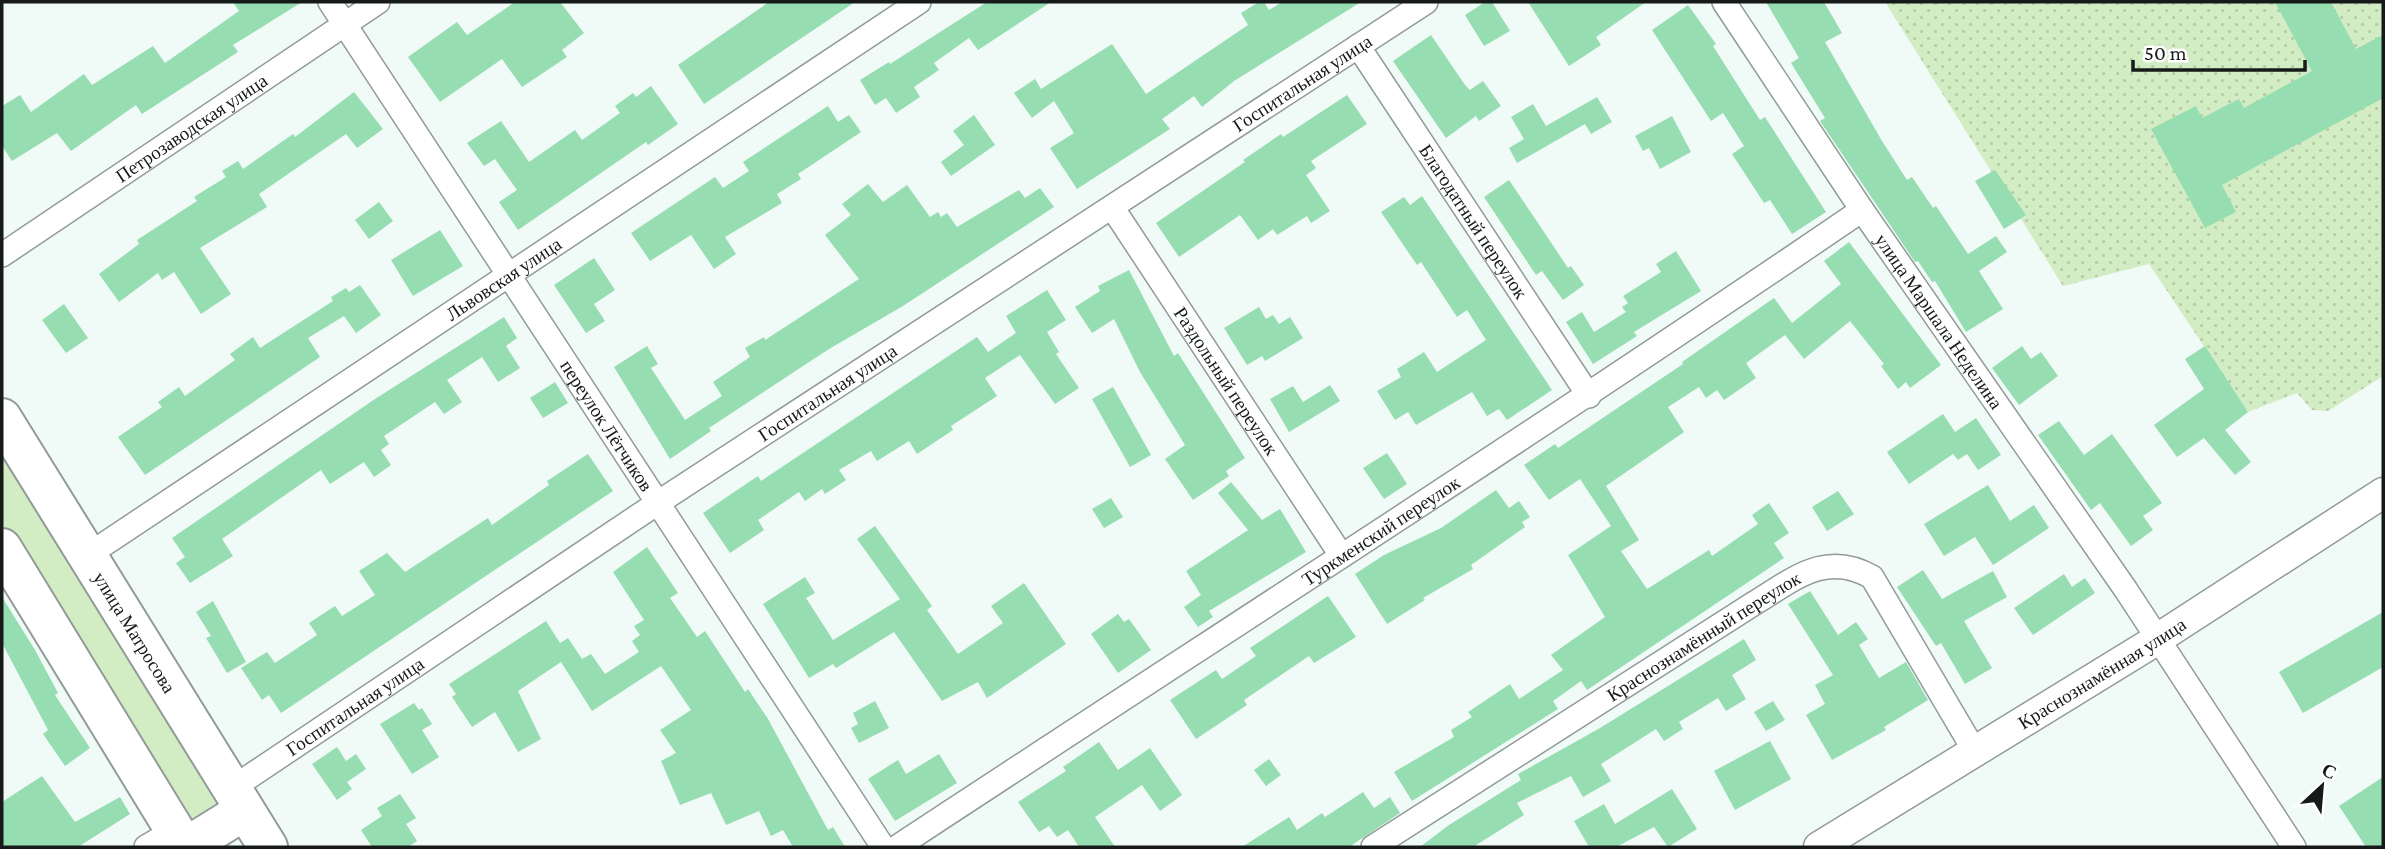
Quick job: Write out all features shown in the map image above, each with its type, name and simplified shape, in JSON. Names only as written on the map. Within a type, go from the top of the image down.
[{"type":"highway","name":"улица Матросова","points":[[2,418],[268,847]]},
{"type":"highway","points":[[2,548],[173,843],[238,800]]},
{"type":"street","name":"переулок Лётчиков","points":[[330,2],[883,847]]},
{"type":"street","name":"Петрозаводская улица","points":[[2,255],[378,2]]},
{"type":"street","name":"Львовская улица","points":[[88,555],[919,2]]},
{"type":"street","name":"Госпитальная улица","points":[[238,800],[659,502],[1426,2]]},
{"type":"street","name":"улица Маршала Неделина","points":[[1724,2],[1863,211],[2158,639],[2294,847]]},
{"type":"street","name":"Благодатный переулок","points":[[1358,46],[1589,396]]},
{"type":"street","name":"Раздольный переулок","points":[[1112,207],[1341,555]]},
{"type":"street","name":"Туркменский переулок","points":[[897,847],[1341,555],[1589,396],[1863,211]]},
{"type":"street","name":"Краснознамённая улица","points":[[1819,847],[2158,639],[2383,493]]},
{"type":"street","name":"Краснознамённый переулок","points":[[1373,847],[1811,569],[1836,565],[1855,568],[1872,578],[1974,750]]},
{"type":"green space","points":[[1885,2],[2383,2],[2383,376],[2328,411],[2312,410],[2297,393],[2248,412],[2149,264],[2063,286]]},
{"type":"green space","points":[[2,437],[225,799],[185,824],[2,523]]},
{"type":"building","points":[[233,2],[302,2],[233,45],[238,52],[142,114],[136,105],[71,151],[57,133],[12,161],[2,146],[2,106],[20,95],[31,112],[84,74],[92,85],[153,46],[165,63],[239,11]]},
{"type":"building","points":[[515,2],[560,2],[584,33],[562,50],[567,57],[522,87],[502,59],[440,102],[408,57],[457,22],[467,35]]},
{"type":"building","points":[[769,2],[855,2],[704,104],[678,65]]},
{"type":"building","points":[[987,2],[1051,2],[978,50],[969,38],[934,63],[939,70],[914,87],[920,97],[896,113],[886,98],[875,105],[860,80]]},
{"type":"building","points":[[1259,2],[1264,2],[1269,10],[1282,2],[1361,2],[1234,81],[1202,107],[1194,96],[1162,119],[1170,129],[1077,189],[1050,148],[1074,133],[1054,101],[1032,118],[1014,93],[1035,79],[1041,89],[1112,44],[1146,94],[1248,25],[1241,13]]},
{"type":"building","points":[[1485,2],[1492,2],[1510,31],[1484,46],[1465,15]]},
{"type":"building","points":[[1528,2],[1646,2],[1596,37],[1601,45],[1569,66]]},
{"type":"building","points":[[1766,2],[1824,2],[1842,33],[1825,42],[1907,180],[1912,177],[1933,208],[1936,206],[1968,254],[1996,236],[2007,252],[1979,271],[2003,309],[1966,332],[1935,281],[1932,282],[1918,261],[1915,262],[1820,121],[1825,118],[1791,63],[1799,58]]},
{"type":"building","points":[[2275,2],[2331,2],[2356,49],[2383,35],[2383,98],[2222,185],[2236,212],[2205,228],[2151,129],[2196,106],[2202,118],[2239,99],[2244,108],[2312,71]]},
{"type":"building","points":[[1688,5],[1716,44],[1713,46],[1760,120],[1765,117],[1826,212],[1792,234],[1770,200],[1764,203],[1732,154],[1744,146],[1723,113],[1711,121],[1652,30]]},
{"type":"building","points":[[1431,35],[1465,85],[1470,90],[1483,81],[1501,106],[1479,121],[1476,116],[1446,138],[1393,61]]},
{"type":"building","points":[[651,86],[678,124],[648,145],[646,142],[518,230],[499,202],[517,190],[495,159],[484,166],[467,143],[501,121],[529,162],[575,130],[582,140],[620,113],[615,106],[633,93],[636,97]]},
{"type":"building","points":[[354,92],[383,129],[357,148],[346,134],[259,194],[267,207],[200,248],[231,294],[201,314],[174,272],[162,280],[158,273],[119,302],[99,274],[139,244],[137,240],[197,201],[194,197],[226,177],[222,171],[238,161],[243,169],[293,134],[295,137]]},
{"type":"building","points":[[1347,95],[1367,124],[1311,161],[1316,168],[1306,175],[1330,211],[1311,223],[1307,216],[1277,235],[1273,229],[1258,240],[1240,215],[1179,257],[1156,223],[1281,134],[1283,137]]},
{"type":"building","points":[[1597,97],[1612,122],[1591,134],[1585,124],[1517,163],[1509,148],[1524,139],[1511,117],[1533,104],[1546,126]]},
{"type":"building","points":[[828,106],[838,122],[849,115],[861,132],[798,174],[801,179],[777,194],[782,203],[725,237],[736,254],[714,269],[691,235],[650,261],[631,233],[715,177],[723,188],[749,171],[743,162]]},
{"type":"building","points":[[974,115],[995,145],[951,176],[941,162],[964,145],[953,131]]},
{"type":"building","points":[[1672,116],[1691,152],[1660,169],[1649,148],[1643,151],[1635,136]]},
{"type":"building","points":[[1995,170],[2026,215],[2004,229],[1975,181]]},
{"type":"building","points":[[1509,180],[1568,268],[1571,266],[1584,285],[1563,300],[1542,271],[1536,275],[1484,197]]},
{"type":"building","points":[[868,184],[883,202],[907,185],[930,217],[938,212],[941,217],[947,213],[957,227],[1019,190],[1025,198],[1040,188],[1054,207],[903,306],[829,349],[709,428],[711,431],[670,459],[614,367],[647,346],[658,364],[651,368],[685,420],[722,396],[713,382],[750,357],[745,348],[764,337],[765,340],[859,279],[825,235],[851,215],[842,204]]},
{"type":"building","points":[[1422,196],[1552,390],[1507,420],[1499,409],[1487,416],[1472,392],[1416,425],[1408,412],[1395,420],[1377,391],[1401,377],[1397,369],[1424,352],[1437,372],[1486,340],[1467,310],[1457,317],[1421,262],[1417,265],[1381,212],[1404,197],[1410,205]]},
{"type":"building","points":[[379,202],[393,221],[369,239],[355,220]]},
{"type":"building","points":[[440,230],[463,266],[413,296],[391,260]]},
{"type":"building","points":[[1849,242],[1941,365],[1910,388],[1906,382],[1898,389],[1881,366],[1884,364],[1850,321],[1804,359],[1785,335],[1746,363],[1756,378],[1724,400],[1717,390],[1706,398],[1699,387],[1668,407],[1684,432],[1606,486],[1639,540],[1621,551],[1647,589],[1709,550],[1712,556],[1758,524],[1752,515],[1769,503],[1789,533],[1774,543],[1784,558],[1587,690],[1581,681],[1553,701],[1558,709],[1412,801],[1394,772],[1454,737],[1451,730],[1472,717],[1468,712],[1510,684],[1519,699],[1563,670],[1551,655],[1605,617],[1568,555],[1611,526],[1580,479],[1549,500],[1524,465],[1555,444],[1558,448],[1683,364],[1682,362],[1774,298],[1792,323],[1841,284],[1824,261]]},
{"type":"building","points":[[1676,251],[1701,291],[1634,332],[1637,336],[1593,364],[1566,322],[1582,312],[1594,332],[1626,312],[1622,307],[1628,303],[1623,296],[1661,272],[1656,264]]},
{"type":"building","points":[[594,258],[615,290],[594,304],[605,321],[586,333],[554,285]]},
{"type":"building","points":[[1129,270],[1174,356],[1178,353],[1245,458],[1226,471],[1229,476],[1193,500],[1165,459],[1185,445],[1140,372],[1114,319],[1092,333],[1075,307],[1100,291],[1098,286]]},
{"type":"building","points":[[360,285],[381,315],[356,333],[344,316],[308,338],[320,357],[145,475],[118,437],[162,407],[158,402],[179,387],[185,396],[235,360],[230,354],[253,337],[260,348],[333,301],[331,297],[346,288],[349,292]]},
{"type":"building","points":[[1047,290],[1066,320],[1047,332],[1059,352],[1056,354],[1079,388],[1055,404],[1020,355],[985,378],[997,396],[951,426],[953,430],[917,454],[909,441],[877,461],[871,451],[839,470],[846,480],[825,494],[822,489],[805,501],[799,492],[758,520],[764,530],[730,553],[703,513],[758,476],[761,481],[977,337],[988,352],[1016,333],[1006,316]]},
{"type":"building","points":[[64,304],[88,338],[66,353],[42,320]]},
{"type":"building","points":[[1259,307],[1266,319],[1273,315],[1279,324],[1290,317],[1303,338],[1265,361],[1262,356],[1247,365],[1224,328]]},
{"type":"building","points":[[504,317],[517,338],[506,346],[520,368],[498,382],[482,357],[447,380],[462,402],[444,414],[435,402],[384,436],[389,444],[381,450],[391,465],[374,477],[364,462],[330,484],[321,470],[222,539],[233,556],[190,583],[176,563],[185,557],[172,538],[375,399]]},
{"type":"building","points":[[2022,346],[2031,359],[2041,352],[2058,376],[2019,405],[1992,368]]},
{"type":"building","points":[[2205,346],[2248,412],[2225,430],[2251,462],[2235,475],[2204,438],[2177,457],[2154,425],[2204,389],[2185,359]]},
{"type":"building","points":[[555,382],[568,403],[543,418],[530,398]]},
{"type":"building","points":[[1330,385],[1340,401],[1289,432],[1270,399],[1293,386],[1303,402]]},
{"type":"building","points":[[1113,387],[1151,455],[1130,467],[1092,399]]},
{"type":"building","points":[[1943,414],[1955,432],[1976,418],[2001,455],[1978,470],[1967,454],[1958,460],[1953,454],[1909,484],[1887,452]]},
{"type":"building","points":[[2059,421],[2084,455],[2112,434],[2162,503],[2143,516],[2153,530],[2131,546],[2100,503],[2091,510],[2038,435]]},
{"type":"building","points":[[1387,453],[1407,484],[1384,499],[1363,468]]},
{"type":"building","points":[[588,454],[613,491],[281,713],[269,695],[262,700],[241,668],[267,652],[275,663],[317,635],[309,623],[335,606],[342,616],[375,595],[359,571],[387,553],[405,572],[488,518],[492,525],[549,485],[547,481]]},
{"type":"building","points":[[1231,482],[1262,520],[1280,509],[1306,552],[1209,611],[1213,617],[1198,627],[1184,607],[1201,595],[1186,571],[1248,530],[1218,493]]},
{"type":"building","points":[[1988,485],[2010,521],[2034,505],[2049,528],[1993,565],[1975,537],[1944,556],[1924,524]]},
{"type":"building","points":[[1496,490],[1509,508],[1519,501],[1530,517],[1522,522],[1525,527],[1471,565],[1473,569],[1423,598],[1425,600],[1387,624],[1355,574],[1384,555],[1441,528]]},
{"type":"building","points":[[1838,491],[1854,514],[1827,531],[1812,507]]},
{"type":"building","points":[[1111,498],[1123,517],[1104,528],[1092,509]]},
{"type":"building","points":[[875,526],[932,606],[927,610],[958,654],[1003,623],[991,606],[1024,583],[1066,644],[987,698],[978,682],[942,701],[894,632],[836,668],[833,664],[809,678],[763,604],[805,577],[815,593],[806,598],[833,640],[900,599],[857,539]]},
{"type":"building","points":[[647,547],[678,593],[670,598],[697,637],[705,631],[745,692],[748,689],[768,719],[828,830],[833,827],[845,847],[793,847],[783,830],[771,836],[759,811],[726,825],[711,793],[680,805],[661,761],[676,753],[660,730],[691,710],[661,666],[592,711],[561,662],[518,691],[541,739],[518,752],[495,712],[472,727],[452,697],[456,694],[449,684],[546,621],[560,643],[568,638],[582,659],[591,654],[605,674],[639,652],[632,641],[640,635],[634,626],[644,620],[613,572]]},
{"type":"building","points":[[1923,570],[1942,599],[1993,571],[2007,597],[1964,621],[1992,668],[1965,684],[1941,643],[1936,646],[1897,587]]},
{"type":"building","points":[[2064,574],[2072,587],[2085,578],[2095,593],[2033,635],[2014,608]]},
{"type":"building","points":[[1810,591],[1838,635],[1856,622],[1868,639],[1859,645],[1879,678],[1906,662],[1928,700],[1884,727],[1886,730],[1832,760],[1806,715],[1825,704],[1815,685],[1833,675],[1788,604]]},
{"type":"building","points":[[1328,596],[1356,637],[1314,663],[1309,656],[1244,700],[1247,705],[1196,739],[1170,700],[1216,670],[1222,679],[1256,656],[1250,648]]},
{"type":"building","points":[[2,597],[35,650],[58,693],[55,695],[90,748],[65,766],[43,734],[48,730],[2,643]]},
{"type":"building","points":[[213,601],[246,662],[227,673],[206,638],[211,636],[196,612]]},
{"type":"building","points":[[2383,612],[2383,667],[2303,713],[2279,672]]},
{"type":"building","points":[[1118,614],[1124,622],[1129,619],[1151,650],[1118,673],[1091,634]]},
{"type":"building","points":[[1744,639],[1756,660],[1732,675],[1746,699],[1726,711],[1718,698],[1679,722],[1683,729],[1664,741],[1656,729],[1601,764],[1611,781],[1583,797],[1571,776],[1517,803],[1524,815],[1473,847],[1420,847],[1449,825],[1521,780],[1518,774],[1600,728]]},
{"type":"building","points":[[875,701],[889,728],[859,743],[851,728],[858,724],[853,713]]},
{"type":"building","points":[[1773,701],[1785,720],[1766,731],[1754,712]]},
{"type":"building","points":[[414,703],[419,710],[422,708],[432,724],[422,730],[439,757],[412,774],[380,724]]},
{"type":"building","points":[[1770,741],[1791,779],[1735,810],[1714,771]]},
{"type":"building","points":[[1099,742],[1118,770],[1150,748],[1182,795],[1160,811],[1142,785],[1095,817],[1115,847],[1079,847],[1068,830],[1057,837],[1049,826],[1039,832],[1018,802],[1066,771],[1063,767]]},
{"type":"building","points":[[337,747],[346,761],[356,754],[366,769],[347,782],[352,789],[337,800],[312,764]]},
{"type":"building","points":[[939,754],[957,783],[895,821],[868,779],[898,760],[906,774]]},
{"type":"building","points":[[1269,759],[1281,775],[1266,786],[1254,770]]},
{"type":"building","points":[[42,776],[75,822],[120,797],[130,814],[78,847],[2,847],[2,802]]},
{"type":"building","points":[[2383,777],[2383,847],[2366,847],[2339,806]]},
{"type":"building","points":[[1672,789],[1697,829],[1668,847],[1654,827],[1616,847],[1589,847],[1574,821],[1604,804],[1615,824]]},
{"type":"building","points":[[1363,792],[1374,808],[1390,797],[1400,813],[1349,847],[1242,847],[1289,817],[1297,830],[1322,813],[1325,817]]},
{"type":"building","points":[[400,794],[416,818],[406,824],[417,841],[408,847],[372,847],[361,830],[382,816],[377,808]]}]
